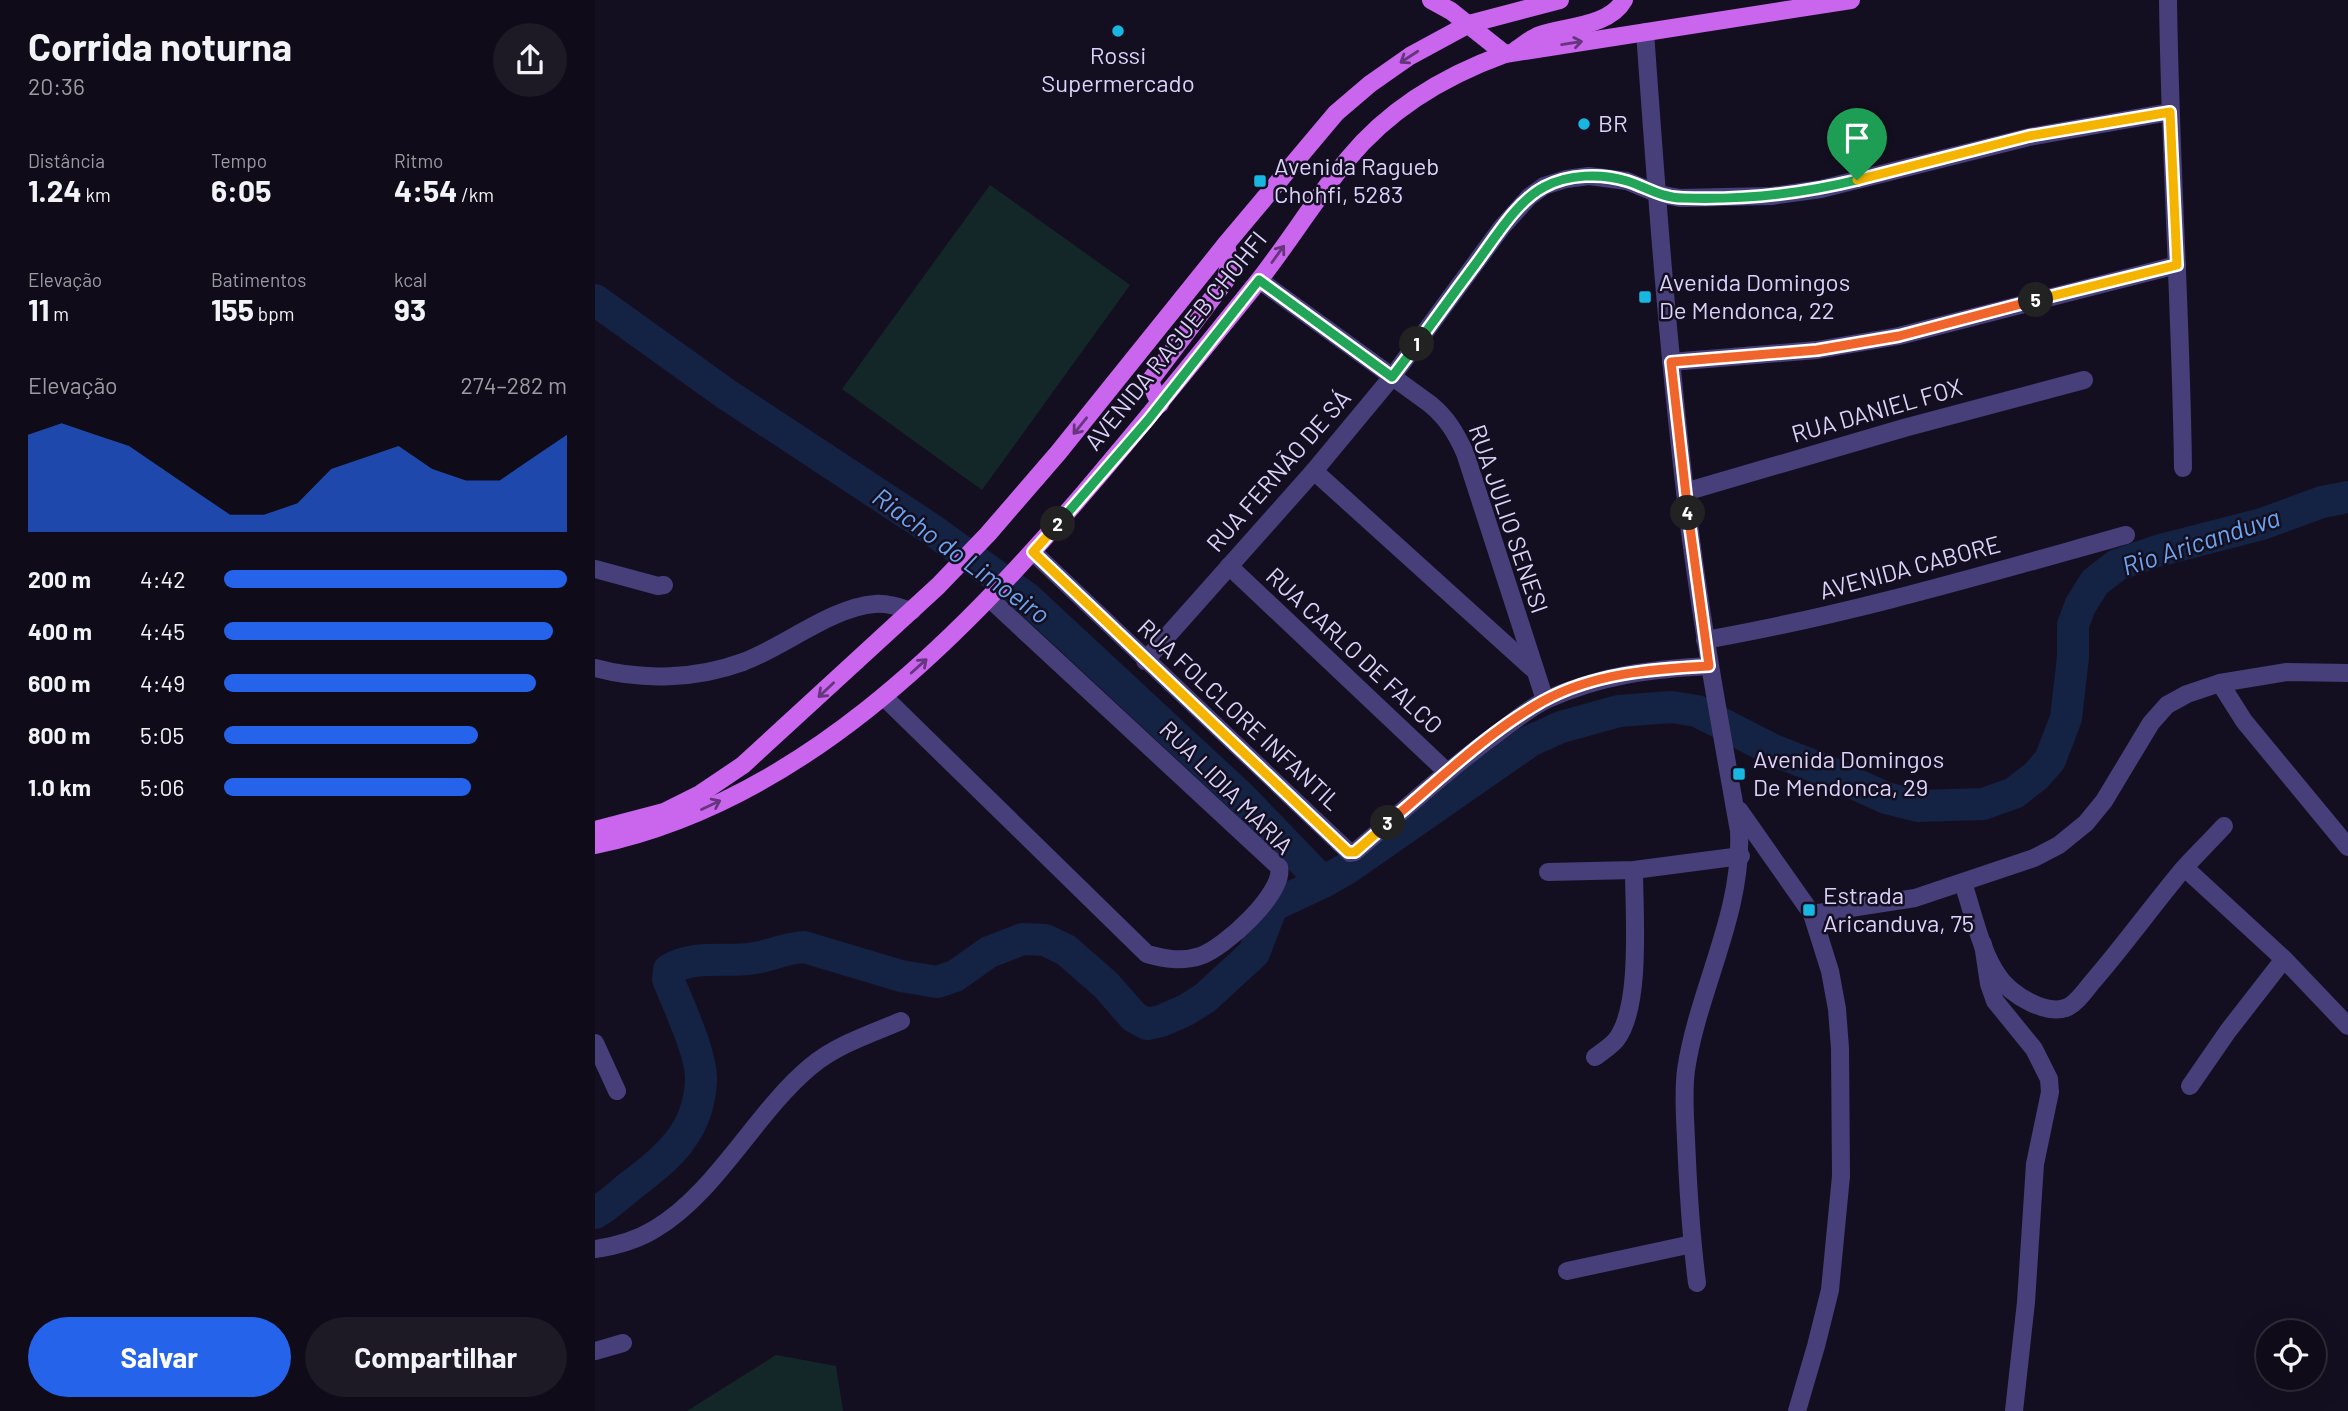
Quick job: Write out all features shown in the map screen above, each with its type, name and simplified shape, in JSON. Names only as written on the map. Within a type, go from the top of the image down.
[{"type":"main road","points":[[1431,0],[1451,11],[1509,53],[1536,36],[1604,19],[1615,13],[1624,0]]},
{"type":"main road","name":"AVENIDA RAGUEB CHOHFI","points":[[595,830],[664,812],[700,794],[732,772],[814,701],[938,586],[988,534],[1058,453],[1226,244],[1336,113],[1370,84],[1410,56],[1469,24],[1560,0]]},
{"type":"main road","name":"AVENIDA RAGUEB CHOHFI","points":[[595,845],[619,841],[655,829],[749,788],[839,733],[884,697],[993,595],[1028,558],[1160,404],[1259,280],[1349,158],[1411,100],[1472,66],[1509,53],[1851,0]]},
{"type":"main road","points":[[1160,404],[1151,384],[1152,378],[1226,280],[1229,262],[1226,244]]},
{"type":"street","points":[[2168,0],[2170,112],[2182,365],[2183,468]]},
{"type":"street","points":[[1645,33],[1671,362],[1685,492],[1705,640],[1734,801],[1741,856],[1731,904],[1695,1028],[1686,1071],[1685,1104],[1692,1244],[1697,1283]]},
{"type":"street","name":"RUA FERNÃO DE SÁ","points":[[1145,661],[1314,471],[1392,377],[1502,227],[1529,197],[1544,186],[1589,176],[1627,181],[1658,194],[1680,198],[1771,196],[1821,189],[2029,136],[2170,112]]},
{"type":"street","points":[[1671,362],[1817,350],[1899,336],[2177,265]]},
{"type":"street","name":"RUA JULIO SENESI","points":[[1259,280],[1445,417],[1465,453],[1545,700]]},
{"type":"street","name":"RUA DANIEL FOX","points":[[1685,492],[1904,428],[2084,380]]},
{"type":"street","points":[[1314,471],[1534,669]]},
{"type":"street","name":"AVENIDA CABORE","points":[[1705,640],[1814,619],[1888,601],[2126,535]]},
{"type":"street","name":"RUA FOLCLORE INFANTIL","points":[[1028,558],[1145,661],[1348,852],[1355,852],[1446,771]]},
{"type":"street","name":"RUA CARLO DE FALCO","points":[[1229,566],[1446,771]]},
{"type":"street","points":[[595,569],[658,586],[664,584]]},
{"type":"street","name":"RUA LIDIA MARIA","points":[[884,697],[1147,954],[1182,960],[1197,958],[1210,953],[1231,936],[1269,897],[1277,883],[1279,867],[993,595]]},
{"type":"street","points":[[595,668],[641,676],[682,676],[712,672],[754,658],[838,614],[859,607],[892,605],[912,611]]},
{"type":"street","points":[[1446,771],[1545,700],[1594,681],[1622,674],[1709,666]]},
{"type":"street","points":[[1812,914],[1915,898],[2034,858],[2059,845],[2086,823],[2103,801],[2151,723],[2167,705],[2187,694],[2220,683],[2287,672],[2348,673]]},
{"type":"street","points":[[2220,683],[2244,721],[2348,847]]},
{"type":"street","points":[[1734,801],[1812,914],[1831,971],[1837,1009],[1841,1177],[1830,1290],[1797,1411]]},
{"type":"street","points":[[1963,883],[1983,944],[1997,976],[2008,989],[2025,1000],[2057,1009],[2066,1008],[2106,966],[2185,868],[2224,826]]},
{"type":"street","points":[[1548,872],[1635,870],[1741,856]]},
{"type":"street","points":[[2185,868],[2284,959],[2348,1026]]},
{"type":"street","points":[[1595,1057],[1616,1040],[1625,1023],[1631,1001],[1635,870]]},
{"type":"street","points":[[1983,944],[1989,984],[1995,1001],[2034,1049],[2049,1079],[2050,1092],[2035,1164],[2026,1302],[2014,1411]]},
{"type":"street","points":[[2190,1086],[2228,1031],[2284,959]]},
{"type":"street","points":[[595,1249],[636,1238],[670,1219],[699,1191],[810,1067],[842,1046],[901,1021]]},
{"type":"street","points":[[595,1043],[617,1091]]},
{"type":"street","points":[[1567,1271],[1692,1244]]},
{"type":"street","points":[[595,1351],[624,1343]]},
{"type":"green space","points":[[990,185],[1130,285],[982,490],[842,389]]},
{"type":"green space","points":[[776,1355],[836,1366],[843,1411],[687,1411]]},
{"type":"waterway","name":"Riacho do Limoeiro","points":[[595,300],[726,394],[931,529],[1028,599],[1242,798],[1323,882]]},
{"type":"waterway","name":"Rio Aricanduva","points":[[595,1213],[668,1154],[687,1130],[694,1115],[701,1080],[698,1057],[668,979],[669,970],[678,965],[699,960],[755,958],[804,947],[901,976],[937,982],[955,976],[989,952],[1023,939],[1045,940],[1066,950],[1106,985],[1134,1017],[1147,1024],[1161,1021],[1205,998],[1254,953],[1272,906],[1346,869],[1530,741],[1561,727],[1619,711],[1671,707],[1697,711],[1773,750],[1886,798],[1918,806],[1983,804],[2014,793],[2036,776],[2050,760],[2066,718],[2073,657],[2073,625],[2080,606],[2095,582],[2117,565],[2157,551],[2262,524],[2322,502],[2348,497]]},
{"type":"place","name":"Rossi Supermercado","points":[[1118,31]]},
{"type":"place","name":"BR","points":[[1584,124]]},
{"type":"place","name":"Avenida Ragueb Chohfi, 5283","points":[[1260,181]]},
{"type":"place","name":"Avenida Domingos De Mendonca, 22","points":[[1645,297]]},
{"type":"place","name":"Avenida Domingos De Mendonca, 29","points":[[1739,774]]},
{"type":"place","name":"Estrada Aricanduva, 75","points":[[1809,910]]},
{"type":"route","points":[[2170,112],[2177,265],[1899,336],[1817,350],[1671,362],[1685,492],[1709,666],[1622,674],[1594,681],[1545,700],[1446,771],[1355,852],[1348,852],[1033,552],[1148,420],[1259,280],[1392,377],[1502,227],[1529,197],[1544,186],[1566,179],[1609,177],[1667,196],[1715,198],[1771,196],[1821,189],[1857,180],[2029,136],[2170,112]]}]
